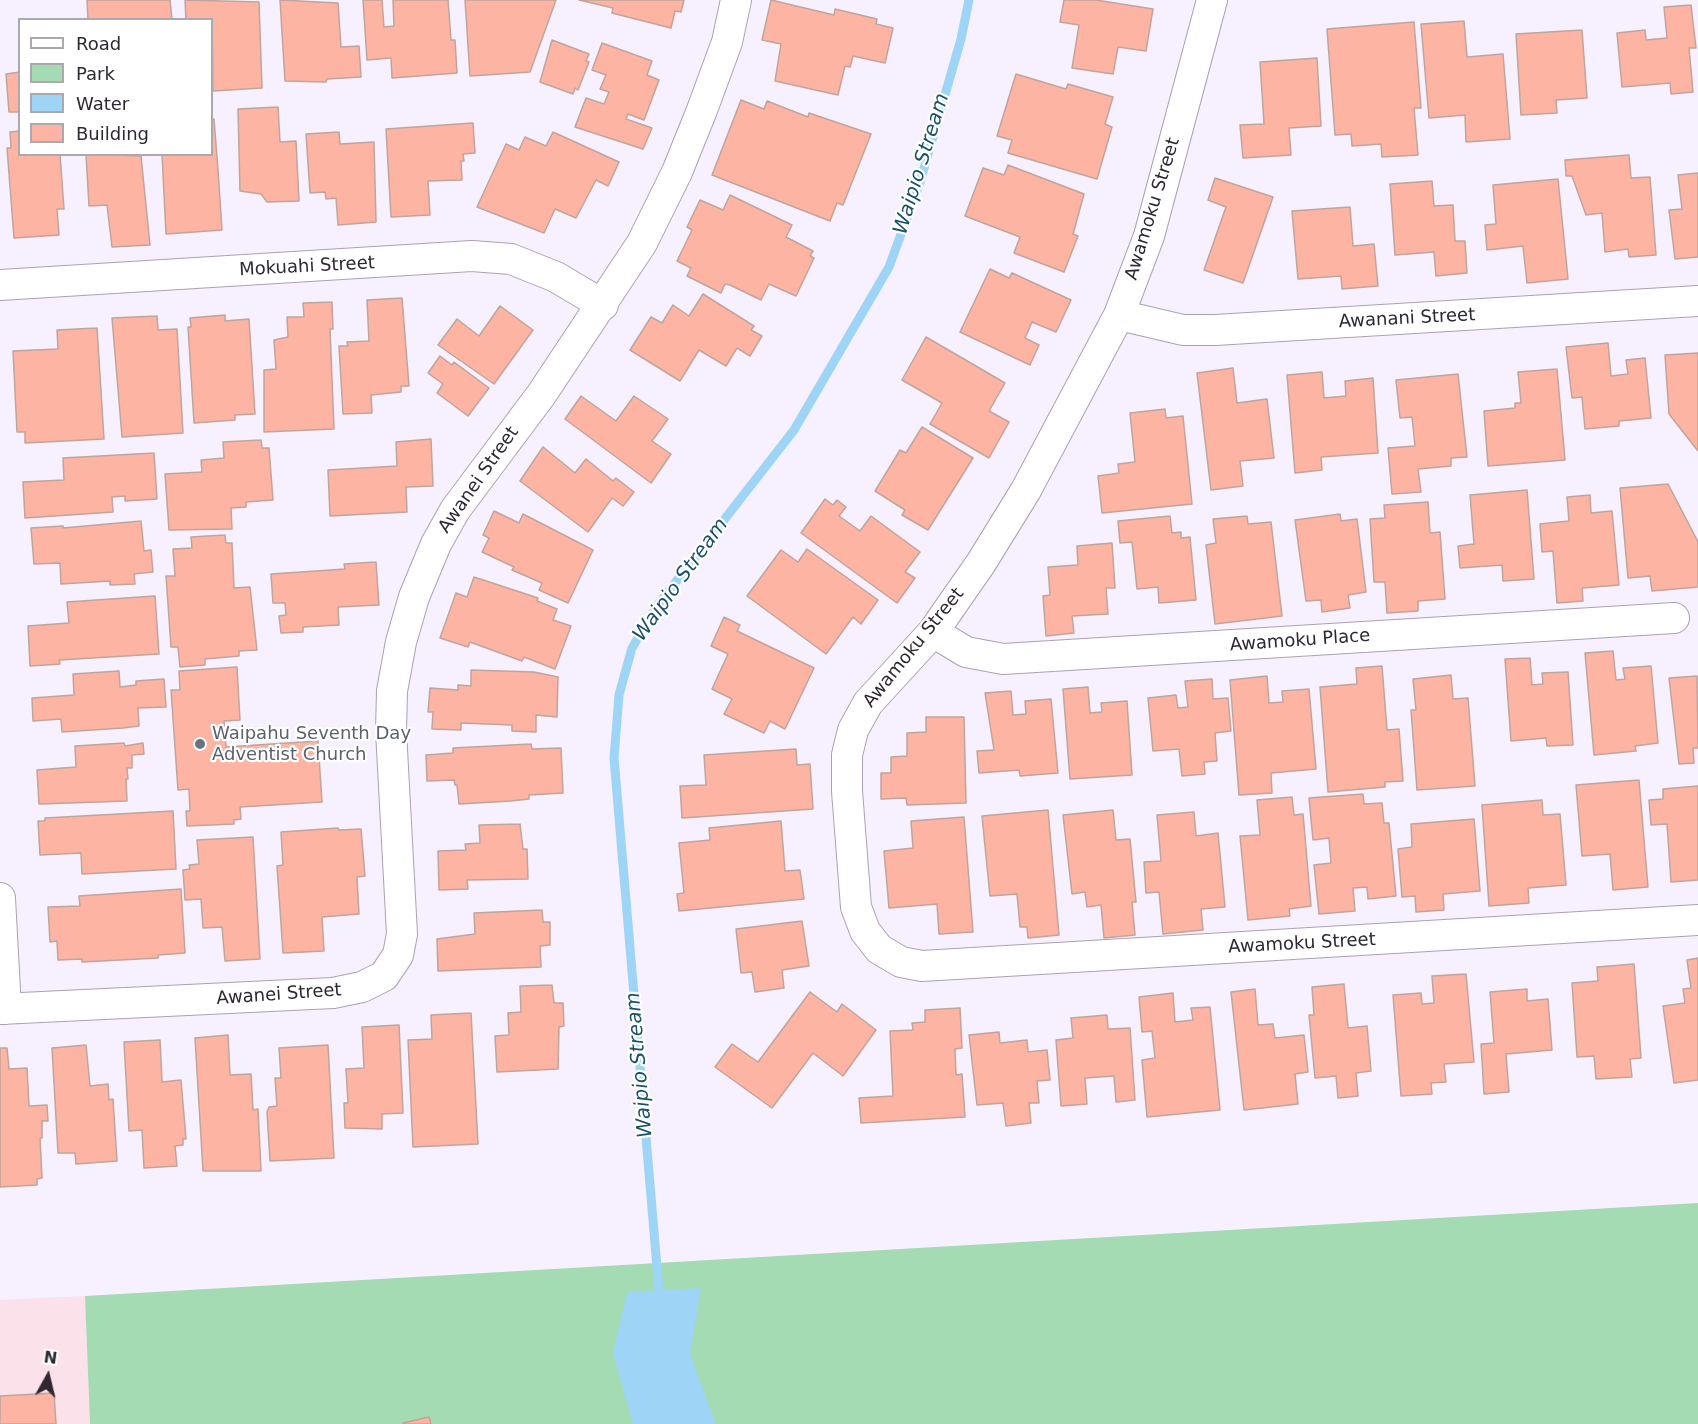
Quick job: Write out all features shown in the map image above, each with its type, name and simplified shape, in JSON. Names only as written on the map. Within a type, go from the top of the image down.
[{"type":"street","name":"Awanei Street","points":[[3,1009],[333,993],[362,987],[384,976],[398,955],[402,934],[391,731],[392,691],[401,642],[414,597],[436,544],[455,510],[541,395],[603,305],[642,243],[677,172],[727,42],[736,0]]},
{"type":"street","name":"Awamoku Street","points":[[1212,0],[1149,236],[1119,315],[1026,490],[981,563],[933,632],[868,704],[854,730],[847,755],[856,907],[865,931],[879,949],[901,962],[922,966],[1698,920]]},
{"type":"street","name":"Mokuahi Street","points":[[0,285],[472,256],[511,259],[556,277],[603,305]]},
{"type":"street","name":"Awanani Street","points":[[1119,315],[1183,330],[1215,330],[1698,301]]},
{"type":"street","name":"Awamoku Place","points":[[933,632],[966,652],[1003,659],[1674,618]]},
{"type":"street","points":[[0,898],[3,1009]]},
{"type":"shaded area","points":[[85,1296],[90,1424],[0,1424],[0,1300]]},
{"type":"green space","points":[[1698,1203],[1698,1424],[90,1424],[85,1296]]},
{"type":"water","points":[[701,1288],[690,1354],[716,1424],[633,1424],[613,1353],[627,1292]]},
{"type":"building","points":[[87,0],[170,0],[172,18],[88,18]]},
{"type":"building","points":[[185,0],[259,2],[262,88],[213,91],[213,18],[186,18]]},
{"type":"building","points":[[280,0],[338,3],[341,47],[359,46],[361,77],[327,79],[326,82],[285,81]]},
{"type":"building","points":[[363,0],[382,0],[384,27],[394,26],[393,0],[448,0],[451,40],[455,40],[457,73],[392,78],[391,58],[367,60]]},
{"type":"building","points":[[465,0],[556,0],[530,72],[470,76]]},
{"type":"building","points":[[579,0],[684,0],[681,12],[675,11],[671,28],[612,13],[613,8]]},
{"type":"building","points":[[771,0],[834,15],[835,9],[877,19],[876,24],[893,28],[885,63],[853,56],[850,67],[845,66],[838,95],[775,81],[781,44],[762,40]]},
{"type":"building","points":[[1064,0],[1096,0],[1153,9],[1146,51],[1118,47],[1113,74],[1072,68],[1079,25],[1060,22]]},
{"type":"building","points":[[1691,5],[1696,48],[1689,48],[1693,92],[1671,94],[1670,83],[1622,87],[1617,33],[1645,30],[1646,40],[1667,38],[1664,7]]},
{"type":"building","points":[[1464,21],[1467,57],[1503,54],[1510,139],[1466,142],[1465,115],[1429,118],[1421,24]]},
{"type":"building","points":[[1414,22],[1421,108],[1414,108],[1418,155],[1382,157],[1381,144],[1352,146],[1351,134],[1335,135],[1327,29]]},
{"type":"building","points":[[1582,30],[1587,98],[1556,100],[1557,113],[1521,115],[1516,34]]},
{"type":"building","points":[[552,40],[589,54],[586,61],[589,62],[578,90],[575,88],[573,94],[540,82]]},
{"type":"building","points":[[602,43],[652,61],[647,75],[659,80],[644,120],[628,114],[626,119],[652,128],[643,149],[575,127],[586,98],[604,104],[609,92],[600,89],[606,75],[592,70]]},
{"type":"building","points":[[1317,58],[1321,126],[1289,128],[1291,155],[1243,158],[1240,125],[1264,124],[1260,62]]},
{"type":"building","points":[[18,72],[18,112],[9,112],[6,74]]},
{"type":"building","points":[[1016,74],[1066,89],[1068,84],[1113,97],[1105,124],[1112,127],[1097,179],[1008,153],[1012,140],[997,136]]},
{"type":"building","points":[[741,100],[764,109],[767,101],[808,117],[809,113],[871,134],[843,205],[837,203],[830,221],[712,175]]},
{"type":"building","points":[[278,107],[280,142],[296,141],[299,201],[267,202],[261,194],[240,191],[238,109]]},
{"type":"building","points":[[214,119],[222,230],[166,234],[162,156],[213,156]]},
{"type":"building","points":[[473,123],[475,153],[463,154],[462,180],[428,181],[430,215],[391,217],[386,129]]},
{"type":"building","points":[[18,131],[18,156],[60,156],[64,209],[57,209],[59,235],[14,238],[7,148],[11,148],[10,132]]},
{"type":"building","points":[[339,132],[340,144],[374,142],[376,222],[338,225],[336,198],[326,199],[325,192],[310,193],[306,134]]},
{"type":"building","points":[[553,132],[619,162],[608,186],[596,180],[576,218],[555,209],[544,233],[477,207],[506,144],[519,150],[525,137],[546,146]]},
{"type":"building","points":[[1629,155],[1631,178],[1650,177],[1656,255],[1629,257],[1628,249],[1605,252],[1602,213],[1586,215],[1572,176],[1566,176],[1565,160]]},
{"type":"building","points":[[86,156],[141,156],[150,245],[112,247],[107,205],[89,206]]},
{"type":"building","points":[[1008,165],[1084,194],[1073,234],[1078,236],[1064,272],[1014,253],[1020,237],[965,216],[983,168],[1004,175]]},
{"type":"building","points":[[1698,173],[1698,257],[1675,259],[1669,210],[1682,209],[1678,175]]},
{"type":"building","points":[[1215,178],[1273,197],[1243,283],[1204,270],[1226,207],[1208,200]]},
{"type":"building","points":[[1558,179],[1568,279],[1527,283],[1523,246],[1487,250],[1485,225],[1496,224],[1493,185]]},
{"type":"building","points":[[1432,181],[1434,206],[1453,205],[1455,241],[1465,241],[1467,273],[1436,276],[1434,252],[1395,255],[1390,184]]},
{"type":"building","points":[[730,195],[792,225],[786,237],[813,251],[810,256],[814,258],[796,296],[769,284],[761,300],[725,284],[721,293],[687,276],[691,268],[677,261],[692,230],[687,227],[700,200],[723,210]]},
{"type":"building","points":[[1350,207],[1353,246],[1374,244],[1378,286],[1342,289],[1341,276],[1298,279],[1292,211]]},
{"type":"building","points":[[990,269],[1009,278],[1012,273],[1071,300],[1056,332],[1032,322],[1025,338],[1039,345],[1030,365],[960,332]]},
{"type":"building","points":[[703,294],[754,326],[751,330],[762,336],[750,356],[737,348],[726,366],[699,350],[680,381],[630,350],[651,317],[662,323],[673,305],[689,316]]},
{"type":"building","points":[[402,298],[409,386],[401,386],[401,392],[371,395],[372,413],[343,414],[339,346],[348,346],[347,342],[369,341],[367,300]]},
{"type":"building","points":[[332,302],[333,329],[330,329],[334,429],[264,432],[264,370],[276,369],[274,340],[288,337],[287,317],[304,317],[303,303]]},
{"type":"building","points":[[500,306],[533,330],[494,384],[438,345],[457,319],[479,336]]},
{"type":"building","points":[[225,315],[225,321],[249,319],[255,414],[235,415],[235,420],[194,423],[188,327],[191,327],[190,318]]},
{"type":"building","points":[[157,316],[158,330],[177,329],[183,433],[122,437],[112,318]]},
{"type":"building","points":[[97,328],[104,439],[25,443],[25,432],[17,432],[13,351],[58,349],[57,330]]},
{"type":"building","points":[[926,337],[1005,383],[989,411],[1009,422],[989,458],[930,424],[942,403],[902,380]]},
{"type":"building","points":[[1608,343],[1611,376],[1628,374],[1626,360],[1645,358],[1651,418],[1619,421],[1619,426],[1585,429],[1582,397],[1572,398],[1566,347]]},
{"type":"building","points":[[1698,353],[1698,451],[1669,414],[1665,355]]},
{"type":"building","points":[[440,356],[452,365],[454,362],[489,388],[468,416],[437,393],[443,384],[428,373]]},
{"type":"building","points":[[1233,368],[1237,403],[1267,399],[1274,458],[1240,461],[1243,486],[1211,490],[1197,373]]},
{"type":"building","points":[[1557,369],[1565,460],[1488,466],[1484,411],[1515,408],[1515,403],[1521,403],[1518,372]]},
{"type":"building","points":[[1322,372],[1324,398],[1346,396],[1345,381],[1373,378],[1378,453],[1321,457],[1322,470],[1295,473],[1287,375]]},
{"type":"building","points":[[1458,374],[1467,457],[1451,458],[1451,466],[1418,469],[1421,492],[1392,494],[1388,448],[1415,446],[1412,417],[1400,418],[1396,380]]},
{"type":"building","points":[[581,396],[616,421],[634,396],[668,419],[652,441],[671,454],[651,483],[565,419]]},
{"type":"building","points":[[1165,409],[1166,418],[1183,416],[1192,504],[1102,513],[1098,476],[1119,473],[1118,464],[1135,462],[1130,413]]},
{"type":"building","points":[[922,427],[973,458],[928,530],[902,515],[905,510],[875,491],[900,450],[906,453]]},
{"type":"building","points":[[431,439],[433,486],[406,487],[407,512],[330,516],[328,470],[397,466],[396,442]]},
{"type":"building","points":[[261,440],[262,448],[269,448],[273,500],[246,502],[246,507],[231,508],[232,529],[169,530],[165,474],[202,472],[201,460],[224,458],[223,442]]},
{"type":"building","points":[[543,447],[575,473],[586,459],[613,481],[616,478],[634,492],[623,506],[612,498],[588,532],[520,481]]},
{"type":"building","points":[[154,453],[157,499],[125,501],[125,496],[112,497],[113,512],[25,518],[23,482],[64,480],[63,458]]},
{"type":"building","points":[[1668,484],[1698,542],[1698,587],[1652,591],[1650,576],[1628,578],[1620,488]]},
{"type":"building","points":[[1527,490],[1534,579],[1503,581],[1502,565],[1460,568],[1458,546],[1474,544],[1470,495]]},
{"type":"building","points":[[1590,495],[1591,513],[1612,511],[1619,585],[1582,588],[1583,601],[1557,603],[1553,551],[1542,552],[1540,524],[1569,521],[1567,497]]},
{"type":"building","points":[[825,499],[833,505],[837,500],[846,507],[839,516],[860,531],[871,516],[920,552],[905,572],[915,578],[897,603],[801,533]]},
{"type":"building","points":[[1428,502],[1430,533],[1440,532],[1445,599],[1418,601],[1418,611],[1387,613],[1385,582],[1374,582],[1370,519],[1385,518],[1384,505]]},
{"type":"building","points":[[494,511],[519,523],[523,514],[593,550],[568,603],[539,590],[542,583],[512,570],[514,567],[482,552],[489,538],[483,535]]},
{"type":"building","points":[[1340,514],[1341,521],[1357,519],[1366,592],[1348,595],[1350,608],[1322,612],[1321,600],[1306,601],[1295,520]]},
{"type":"building","points":[[1170,516],[1172,533],[1181,532],[1181,538],[1190,537],[1196,600],[1159,603],[1158,587],[1137,589],[1132,542],[1120,543],[1118,521]]},
{"type":"building","points":[[1247,516],[1248,524],[1271,522],[1282,616],[1215,624],[1206,545],[1216,543],[1213,519]]},
{"type":"building","points":[[141,521],[144,551],[151,550],[153,572],[134,574],[135,584],[110,585],[110,581],[61,584],[60,563],[34,564],[31,528],[63,526],[63,528]]},
{"type":"building","points":[[225,535],[226,543],[232,543],[234,588],[250,587],[257,650],[239,651],[239,656],[205,659],[205,665],[180,667],[178,647],[171,647],[166,576],[175,576],[173,549],[192,548],[191,537]]},
{"type":"building","points":[[1112,543],[1115,588],[1106,588],[1108,614],[1072,616],[1074,633],[1046,636],[1043,596],[1050,595],[1048,567],[1078,565],[1077,546]]},
{"type":"building","points":[[807,549],[878,600],[861,624],[853,617],[826,654],[747,596],[781,550],[798,562]]},
{"type":"building","points":[[376,562],[379,605],[338,607],[339,625],[303,627],[303,632],[281,633],[279,616],[286,615],[285,603],[273,603],[271,574],[345,569],[344,564]]},
{"type":"building","points":[[474,577],[538,598],[537,601],[557,609],[553,620],[571,626],[555,669],[524,657],[522,661],[470,642],[468,647],[440,638],[456,593],[467,597]]},
{"type":"building","points":[[155,596],[159,654],[59,660],[60,664],[30,666],[28,626],[69,623],[67,602]]},
{"type":"building","points":[[724,617],[740,625],[737,631],[814,668],[785,729],[770,721],[764,733],[724,714],[732,699],[712,689],[728,654],[711,646]]},
{"type":"building","points":[[1613,651],[1616,680],[1625,679],[1623,668],[1651,666],[1658,743],[1635,746],[1636,751],[1594,755],[1585,653]]},
{"type":"building","points":[[1530,658],[1532,685],[1543,684],[1542,673],[1568,672],[1573,745],[1547,746],[1546,738],[1511,741],[1505,659]]},
{"type":"building","points":[[1382,666],[1387,730],[1399,729],[1403,781],[1385,782],[1385,787],[1328,792],[1320,687],[1357,684],[1356,668]]},
{"type":"building","name":"Waipahu Seventh Day Adventist Church","points":[[237,667],[240,720],[224,721],[226,747],[318,741],[322,802],[240,807],[241,819],[234,820],[234,824],[187,826],[186,811],[190,811],[189,789],[178,790],[171,690],[180,690],[179,671]]},
{"type":"building","points":[[471,670],[534,672],[558,677],[557,717],[536,715],[536,732],[512,731],[512,725],[461,723],[461,730],[432,729],[433,712],[428,712],[430,688],[458,690],[458,685],[471,686]]},
{"type":"building","points":[[119,671],[120,687],[136,685],[136,681],[164,679],[166,707],[138,708],[139,726],[123,728],[62,732],[61,719],[33,721],[32,698],[74,695],[73,674]]},
{"type":"building","points":[[1451,675],[1453,699],[1468,698],[1475,786],[1417,790],[1411,710],[1416,710],[1413,679]]},
{"type":"building","points":[[1267,676],[1269,703],[1283,702],[1282,691],[1309,689],[1316,769],[1271,773],[1272,793],[1239,795],[1230,680]]},
{"type":"building","points":[[1697,676],[1698,748],[1693,748],[1694,763],[1679,764],[1669,678]]},
{"type":"building","points":[[1212,679],[1213,699],[1228,698],[1231,731],[1215,733],[1217,761],[1204,762],[1205,774],[1182,776],[1179,749],[1153,751],[1148,698],[1176,695],[1178,708],[1188,707],[1185,681]]},
{"type":"building","points":[[1088,687],[1090,713],[1102,712],[1101,703],[1127,701],[1132,775],[1070,779],[1063,689]]},
{"type":"building","points":[[1011,691],[1013,715],[1026,714],[1025,701],[1051,699],[1058,773],[1020,776],[1019,770],[979,773],[977,751],[994,750],[985,693]]},
{"type":"building","points":[[926,717],[964,717],[966,803],[907,805],[906,798],[881,799],[881,773],[891,773],[891,757],[907,756],[907,733],[926,732]]},
{"type":"building","points":[[124,743],[125,746],[143,743],[144,754],[132,755],[132,768],[127,768],[127,801],[39,804],[37,770],[76,767],[75,746]]},
{"type":"building","points":[[531,744],[532,749],[561,748],[563,793],[529,795],[529,799],[511,801],[459,804],[457,785],[454,780],[427,781],[426,755],[453,753],[453,748]]},
{"type":"building","points":[[796,749],[797,765],[810,764],[813,809],[682,818],[680,786],[706,785],[704,755]]},
{"type":"building","points":[[1639,780],[1648,887],[1613,890],[1610,854],[1582,856],[1576,785]]},
{"type":"building","points":[[1698,786],[1698,880],[1671,882],[1667,824],[1651,825],[1649,800],[1663,799],[1663,789]]},
{"type":"building","points":[[1363,794],[1364,804],[1382,803],[1384,823],[1389,823],[1396,896],[1368,899],[1367,887],[1353,888],[1355,911],[1319,914],[1314,865],[1331,863],[1329,838],[1313,840],[1309,798]]},
{"type":"building","points":[[1292,797],[1294,815],[1303,814],[1311,906],[1289,909],[1290,916],[1248,920],[1240,836],[1260,835],[1257,800]]},
{"type":"building","points":[[1542,800],[1543,815],[1560,814],[1566,885],[1528,888],[1529,903],[1489,906],[1482,805]]},
{"type":"building","points":[[1048,810],[1059,935],[1028,938],[1027,927],[1020,927],[1017,894],[990,896],[982,816]]},
{"type":"building","points":[[1113,810],[1116,840],[1130,839],[1136,902],[1132,902],[1135,935],[1104,938],[1101,905],[1087,907],[1085,892],[1072,894],[1063,815]]},
{"type":"building","points":[[173,811],[176,869],[82,874],[81,853],[40,855],[38,821],[45,821],[45,818]]},
{"type":"building","points":[[1194,812],[1196,836],[1218,833],[1225,907],[1201,909],[1203,930],[1163,934],[1159,892],[1146,893],[1144,862],[1161,861],[1157,815]]},
{"type":"building","points":[[964,817],[973,932],[939,934],[937,904],[889,908],[884,851],[913,848],[911,821]]},
{"type":"building","points":[[1474,819],[1480,891],[1443,894],[1444,910],[1416,912],[1415,896],[1402,897],[1398,849],[1412,847],[1411,824]]},
{"type":"building","points":[[781,821],[785,871],[800,870],[804,899],[679,911],[677,894],[684,893],[679,843],[710,840],[709,828]]},
{"type":"building","points":[[520,824],[523,849],[527,849],[528,879],[467,880],[468,889],[439,890],[438,851],[466,850],[465,844],[480,843],[479,825]]},
{"type":"building","points":[[338,828],[339,830],[361,829],[365,876],[357,877],[359,914],[322,917],[324,951],[283,953],[277,866],[283,865],[281,832]]},
{"type":"building","points":[[253,837],[260,959],[225,961],[222,927],[203,928],[201,899],[185,900],[183,870],[190,869],[189,865],[199,864],[197,840]]},
{"type":"building","points":[[181,889],[185,953],[158,955],[158,958],[82,962],[82,959],[58,960],[57,941],[50,942],[48,907],[80,906],[79,896]]},
{"type":"building","points":[[542,910],[543,922],[550,922],[550,945],[540,946],[541,967],[438,971],[437,939],[475,934],[474,913]]},
{"type":"building","points":[[802,921],[809,966],[782,970],[784,988],[755,992],[752,972],[741,973],[736,929]]},
{"type":"building","points":[[1698,958],[1698,1080],[1674,1083],[1663,1006],[1685,1003],[1683,989],[1691,988],[1687,960]]},
{"type":"building","points":[[1634,964],[1641,1058],[1630,1059],[1632,1077],[1596,1079],[1594,1056],[1577,1057],[1572,983],[1598,981],[1597,967]]},
{"type":"building","points":[[1466,974],[1474,1062],[1444,1064],[1446,1082],[1431,1083],[1432,1094],[1401,1096],[1393,995],[1421,993],[1422,1004],[1434,1003],[1432,976]]},
{"type":"building","points":[[1344,984],[1348,1028],[1367,1026],[1371,1071],[1356,1073],[1358,1096],[1338,1098],[1336,1076],[1315,1078],[1309,1015],[1314,1015],[1312,987]]},
{"type":"building","points":[[552,985],[554,1003],[563,1003],[564,1026],[559,1027],[558,1069],[497,1072],[495,1036],[509,1035],[508,1013],[521,1012],[520,986]]},
{"type":"building","points":[[1255,989],[1258,1025],[1273,1024],[1275,1038],[1304,1035],[1308,1072],[1295,1074],[1298,1104],[1244,1110],[1231,992]]},
{"type":"building","points":[[1527,989],[1527,1001],[1548,999],[1552,1050],[1506,1054],[1509,1092],[1484,1094],[1481,1044],[1494,1043],[1490,992]]},
{"type":"building","points":[[810,992],[837,1012],[842,1004],[876,1030],[843,1076],[813,1053],[772,1108],[715,1067],[732,1044],[758,1062]]},
{"type":"building","points":[[1173,993],[1175,1022],[1193,1020],[1191,1008],[1210,1007],[1220,1110],[1147,1117],[1142,1060],[1155,1058],[1152,1031],[1142,1032],[1139,997]]},
{"type":"building","points":[[960,1008],[962,1048],[955,1049],[956,1075],[962,1074],[965,1117],[861,1123],[859,1098],[893,1096],[890,1031],[913,1030],[912,1023],[925,1022],[925,1010]]},
{"type":"building","points":[[471,1013],[478,1144],[413,1147],[408,1040],[432,1039],[431,1015]]},
{"type":"building","points":[[1107,1015],[1108,1029],[1130,1028],[1135,1100],[1116,1102],[1114,1076],[1085,1078],[1087,1104],[1061,1106],[1056,1040],[1073,1038],[1071,1018]]},
{"type":"building","points":[[399,1025],[403,1113],[382,1114],[382,1129],[345,1128],[344,1103],[348,1103],[346,1069],[364,1068],[362,1027]]},
{"type":"building","points":[[999,1032],[1000,1043],[1027,1040],[1028,1052],[1047,1050],[1050,1080],[1037,1081],[1039,1103],[1029,1103],[1031,1123],[1006,1126],[1003,1103],[977,1105],[969,1035]]},
{"type":"building","points":[[228,1035],[230,1075],[251,1074],[253,1110],[258,1109],[261,1171],[203,1171],[195,1038]]},
{"type":"building","points":[[160,1040],[162,1082],[181,1080],[186,1139],[183,1139],[183,1145],[175,1146],[177,1166],[144,1168],[142,1130],[129,1131],[124,1042]]},
{"type":"building","points":[[86,1045],[90,1086],[108,1084],[109,1100],[113,1099],[117,1161],[76,1164],[75,1153],[58,1153],[52,1048]]},
{"type":"building","points":[[328,1045],[334,1158],[270,1161],[267,1112],[269,1107],[277,1106],[275,1078],[281,1078],[279,1048]]},
{"type":"building","points":[[0,1048],[7,1048],[9,1069],[27,1068],[29,1106],[47,1105],[48,1121],[42,1121],[42,1138],[40,1138],[42,1178],[37,1179],[37,1185],[0,1187]]},
{"type":"building","points":[[54,1393],[56,1424],[0,1424],[0,1396]]},
{"type":"building","points":[[429,1417],[431,1424],[403,1423]]},
{"type":"waterway","name":"Waipio Stream","points":[[660,1303],[614,758],[619,695],[632,648],[657,606],[794,430],[889,267],[920,182],[961,39],[969,0]]},
{"type":"place","name":"Waipahu Seventh Day Adventist Church","points":[[200,744]]}]
